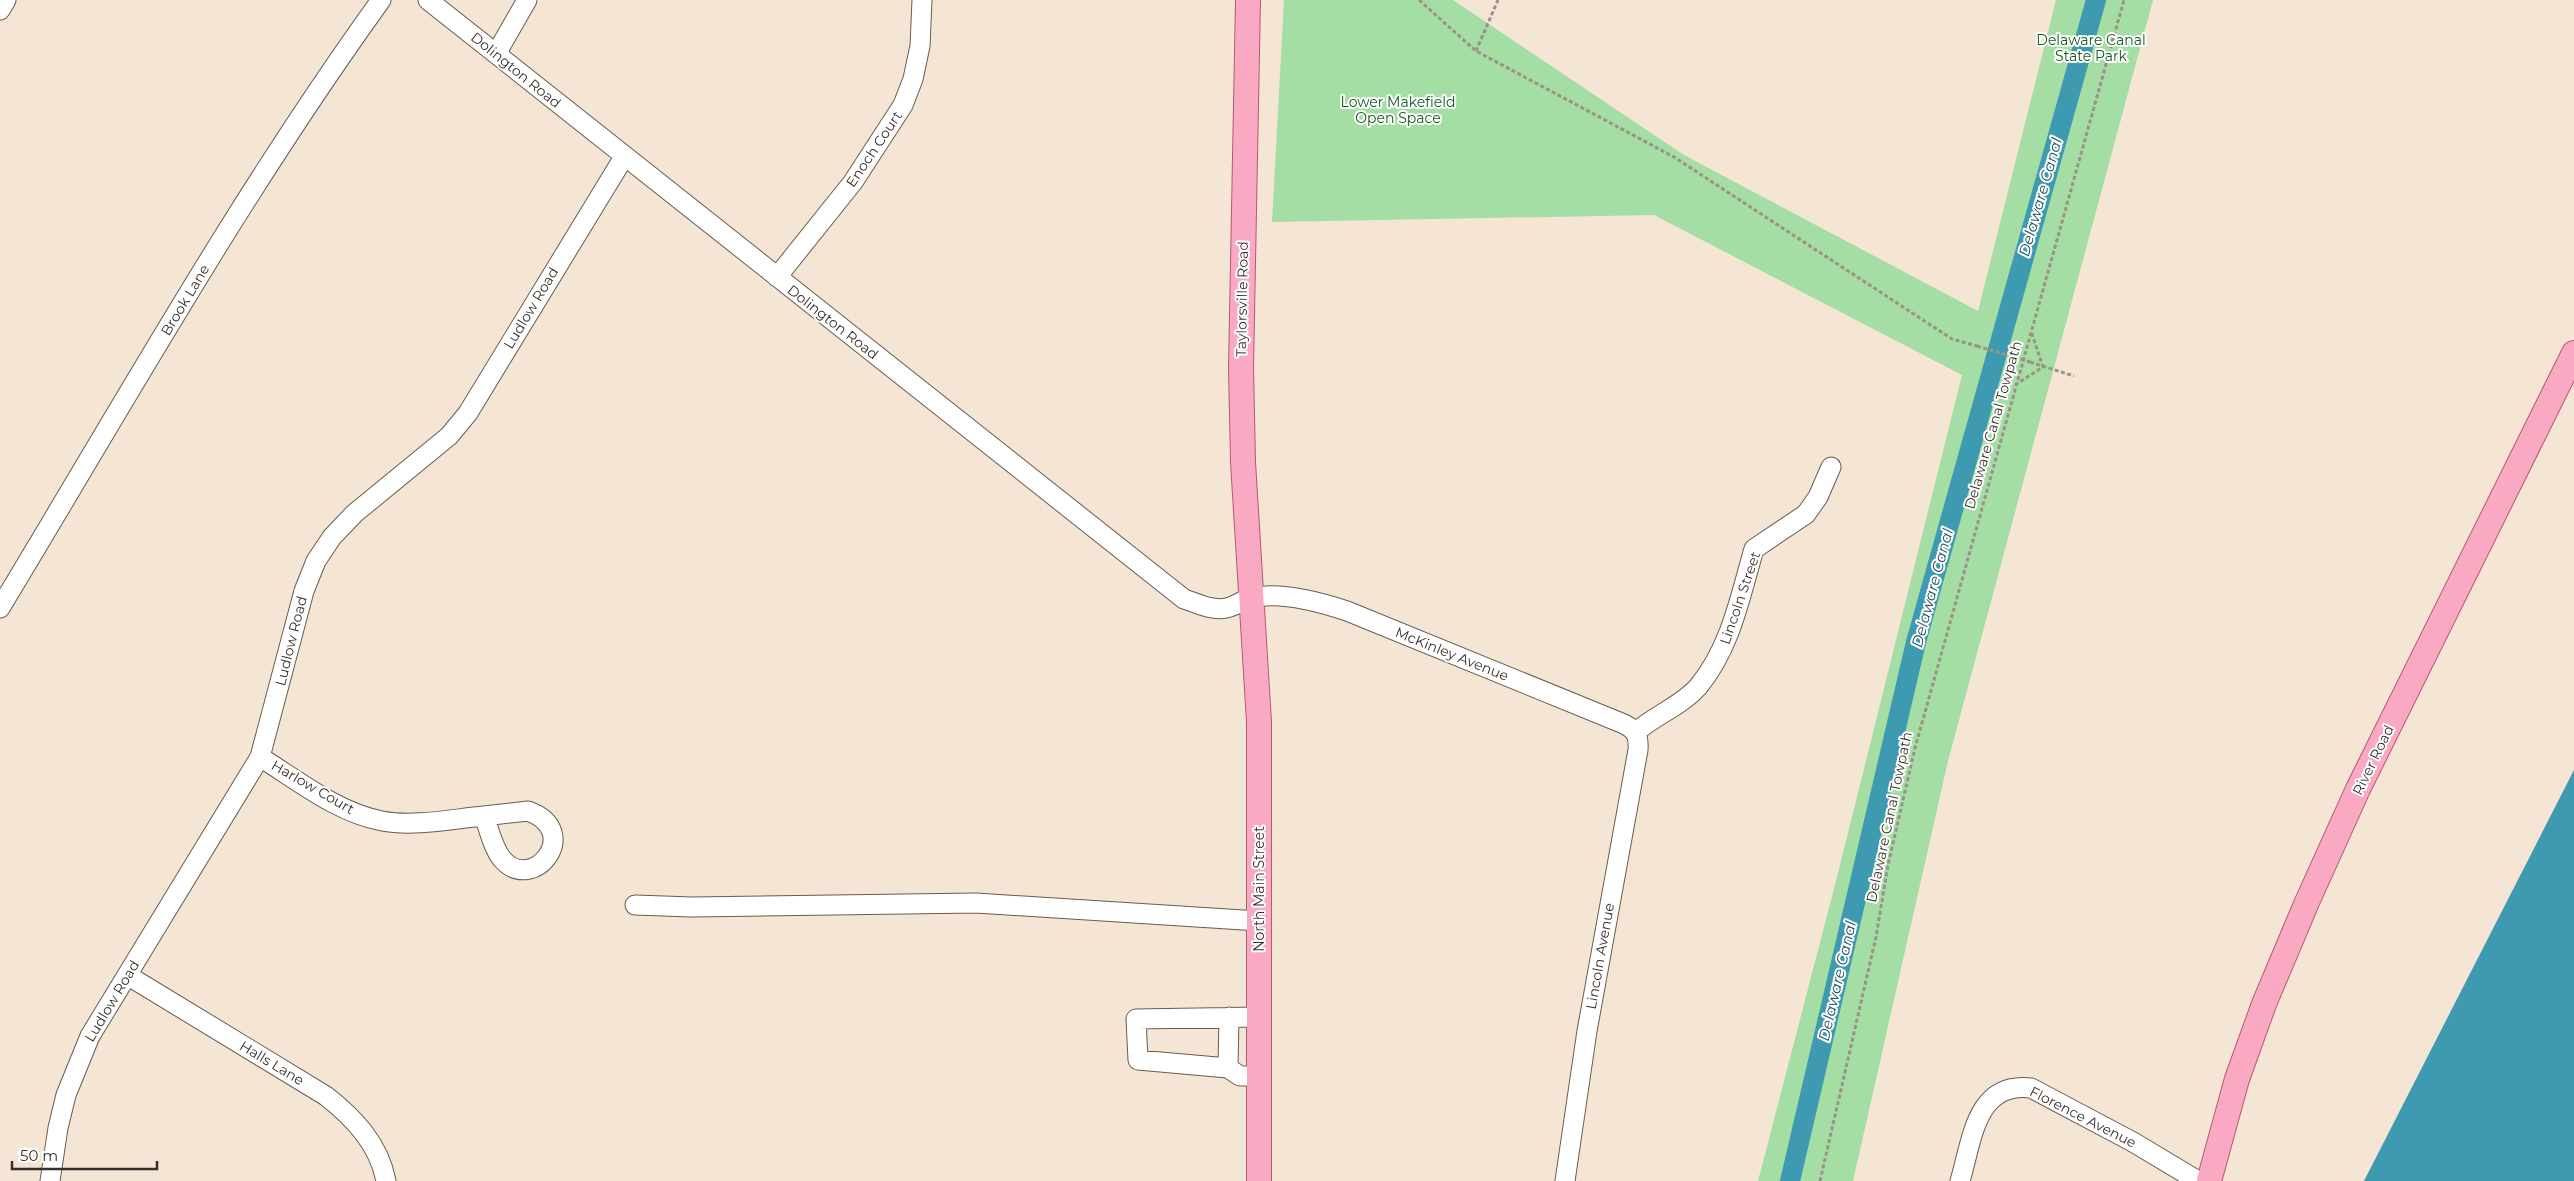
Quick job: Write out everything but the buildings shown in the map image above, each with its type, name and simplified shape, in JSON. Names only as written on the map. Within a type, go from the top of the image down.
[{"type":"main road","name":"Taylorsville Road","points":[[1248,0],[1241,368],[1242,462],[1251,598]]},
{"type":"main road","name":"River Road","points":[[2208,1181],[2237,1079],[2264,1004],[2307,902],[2358,789],[2574,353]]},
{"type":"main road","name":"North Main Street","points":[[1251,598],[1259,722],[1259,1181]]},
{"type":"street","points":[[0,10],[6,0]]},
{"type":"street","name":"Brook Lane","points":[[0,608],[254,186],[319,86],[382,0]]},
{"type":"street","name":"Dolington Road","points":[[428,0],[1184,599],[1207,607],[1225,608],[1251,598]]},
{"type":"street","points":[[496,54],[528,0]]},
{"type":"street","name":"Enoch Court","points":[[776,277],[854,182],[904,104],[913,79],[920,46],[922,0]]},
{"type":"street","name":"Ludlow Road","points":[[50,1181],[58,1128],[77,1065],[90,1036],[260,757],[304,591],[316,561],[332,537],[355,513],[449,436],[468,413],[624,157]]},
{"type":"street","name":"Lincoln Street","points":[[1640,729],[1661,713],[1680,703],[1698,687],[1720,653],[1730,632],[1754,549],[1806,514],[1818,497],[1831,467]]},
{"type":"street","name":"McKinley Avenue","points":[[1251,598],[1294,599],[1322,603],[1346,611],[1640,729]]},
{"type":"street","name":"Lincoln Avenue","points":[[1565,1181],[1587,1032],[1638,750],[1640,729]]},
{"type":"street","name":"Harlow Court","points":[[260,757],[340,806],[381,821],[399,823],[484,816]]},
{"type":"street","points":[[635,905],[692,907],[976,903],[1259,921]]},
{"type":"street","name":"Halls Lane","points":[[127,974],[326,1096],[348,1113],[375,1150],[386,1181]]},
{"type":"street","points":[[1258,1076],[1240,1076],[1228,1068],[1138,1060],[1136,1019],[1259,1017]]},
{"type":"street","points":[[1228,1068],[1229,1018]]},
{"type":"street","name":"Florence Avenue","points":[[1960,1181],[1975,1122],[1984,1107],[1994,1097],[2017,1086],[2030,1088],[2133,1142],[2198,1181]]},
{"type":"path","points":[[1419,0],[1476,51],[1674,157],[1952,339],[2074,376]]},
{"type":"path","points":[[1476,51],[1498,0]]},
{"type":"path","name":"Delaware Canal Towpath","points":[[1820,1181],[1876,937],[1888,864],[1915,748],[2124,0]]},
{"type":"path","points":[[2031,330],[2043,367]]},
{"type":"path","points":[[2015,385],[2043,367]]},
{"type":"green space","points":[[1284,0],[1453,0],[1684,155],[1978,311],[2056,0],[2153,0],[1948,761],[1853,1181],[1758,1181],[1835,885],[1962,375],[1654,215],[1272,222]]},
{"type":"water","points":[[2574,770],[2574,1181],[2364,1181]]},
{"type":"waterway","name":"Delaware Canal","points":[[1790,1181],[1916,642],[2096,0]]},
{"type":"park label","name":"Delaware Canal State Park","points":[[2091,48]]},
{"type":"park label","name":"Lower Makefield Open Space","points":[[1398,110]]}]
